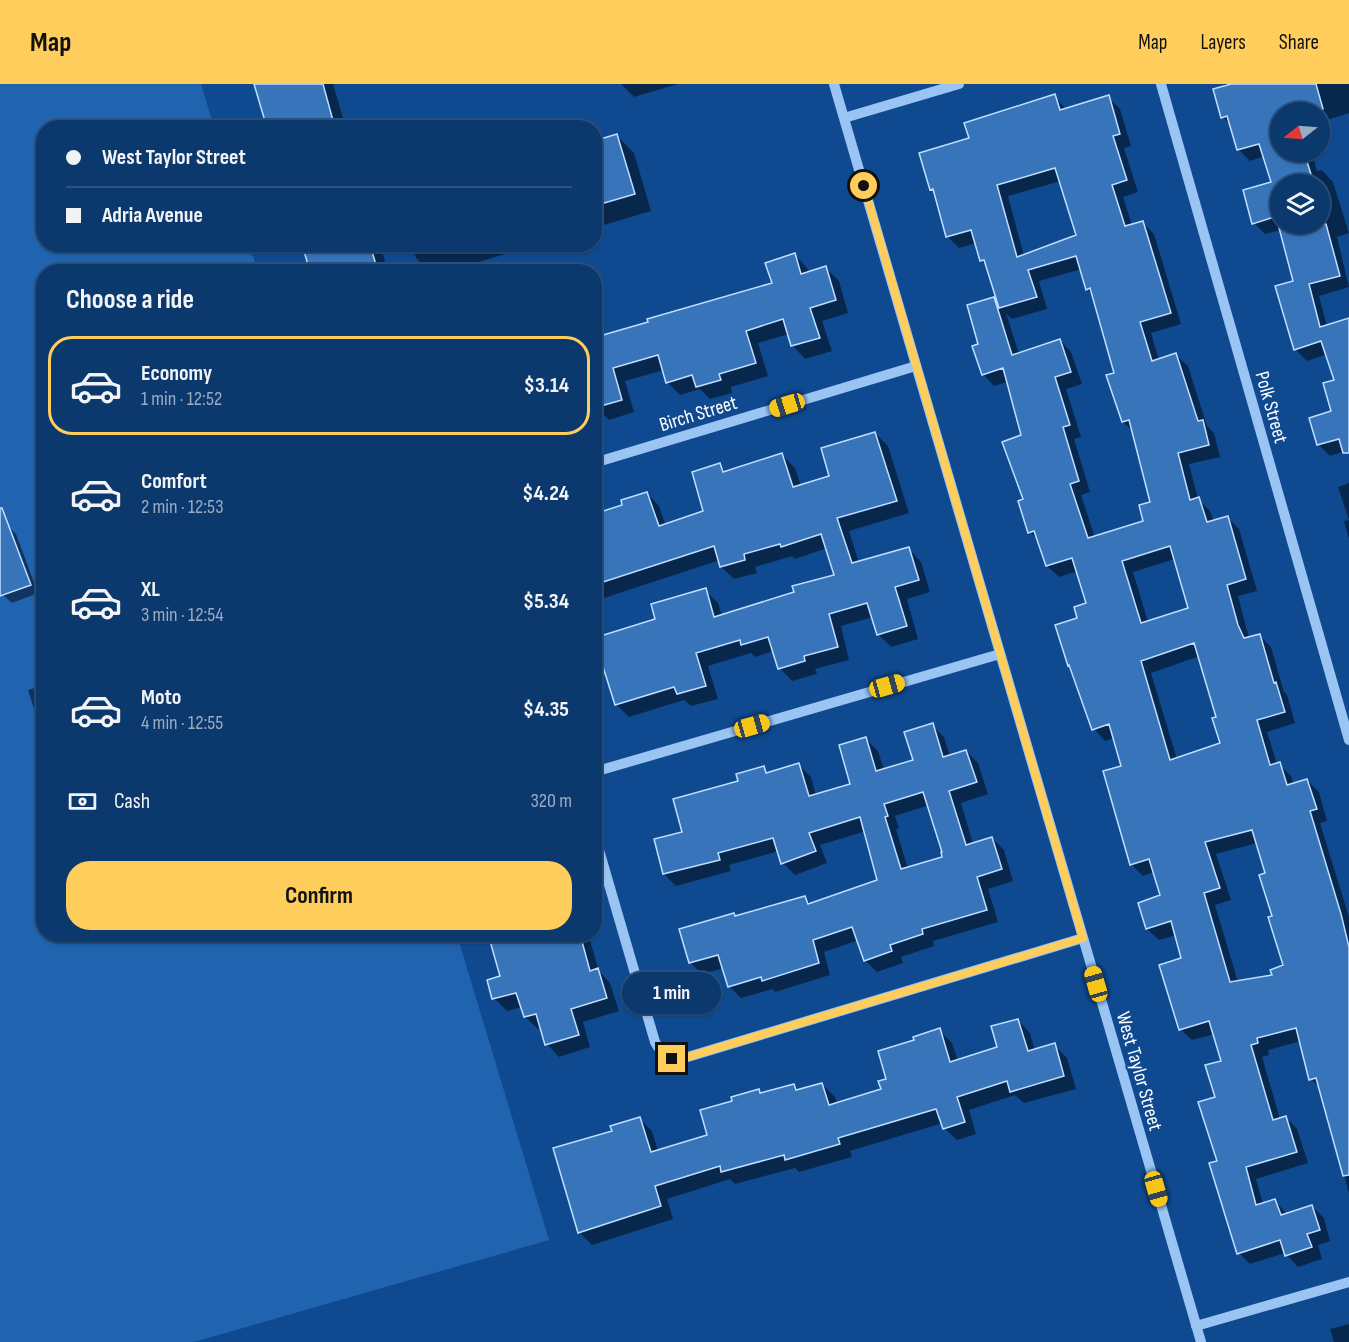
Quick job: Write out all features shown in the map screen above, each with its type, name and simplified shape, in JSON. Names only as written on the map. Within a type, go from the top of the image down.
[{"type":"street","name":"West Taylor Street","points":[[834,84],[1201,1342]]},
{"type":"street","points":[[844,118],[959,84]]},
{"type":"street","name":"Polk Street","points":[[1161,84],[1349,740]]},
{"type":"street","name":"Birch Street","points":[[602,461],[916,366]]},
{"type":"street","points":[[602,770],[1000,654]]},
{"type":"street","points":[[602,860],[655,1042],[660,1051],[672,1059],[681,1059],[1083,938]]},
{"type":"street","points":[[1196,1326],[1349,1282]]},
{"type":"shaded area","points":[[0,84],[201,84],[212,120],[36,120],[36,252],[251,252],[256,264],[36,264],[36,942],[459,942],[549,1240],[194,1342],[0,1342]]},
{"type":"building","points":[[254,84],[323,84],[333,120],[265,120]]},
{"type":"building","points":[[1231,84],[1316,84],[1321,102],[1270,102],[1270,162],[1307,162],[1311,174],[1270,174],[1270,179],[1259,144],[1237,150],[1227,116],[1221,118],[1213,89]]},
{"type":"building","points":[[1055,94],[1060,110],[1109,95],[1120,134],[1113,136],[1127,180],[1112,185],[1125,226],[1143,221],[1171,313],[1140,322],[1152,361],[1176,353],[1198,421],[1203,420],[1209,445],[1178,453],[1190,500],[1199,497],[1207,522],[1228,516],[1246,579],[1227,585],[1238,625],[1244,638],[1260,634],[1285,712],[1257,720],[1270,765],[1280,762],[1287,785],[1307,779],[1317,809],[1310,811],[1349,947],[1349,1175],[1343,1176],[1316,1078],[1309,1080],[1296,1028],[1257,1038],[1258,1043],[1251,1045],[1273,1120],[1286,1116],[1297,1152],[1246,1167],[1256,1205],[1275,1199],[1281,1215],[1312,1205],[1320,1230],[1307,1234],[1312,1247],[1285,1256],[1280,1240],[1237,1254],[1209,1163],[1217,1161],[1198,1102],[1215,1097],[1205,1065],[1221,1061],[1209,1021],[1179,1030],[1159,965],[1181,958],[1171,921],[1146,929],[1138,903],[1160,895],[1149,859],[1130,865],[1103,771],[1121,766],[1109,724],[1092,730],[1055,625],[1077,618],[1074,607],[1086,603],[1072,558],[1046,566],[1034,531],[1028,533],[1018,501],[1023,499],[1002,442],[1021,435],[1003,368],[982,375],[972,346],[978,344],[967,305],[994,297],[1012,355],[1060,339],[1071,372],[1055,377],[1070,425],[1063,427],[1079,481],[1070,484],[1088,538],[1143,521],[1139,505],[1150,502],[1129,420],[1122,422],[1106,375],[1114,373],[1090,288],[1086,290],[1076,256],[1028,270],[1037,297],[999,308],[984,260],[980,261],[971,230],[946,237],[933,189],[930,190],[919,153],[969,138],[964,123]],"holes":[[[1055,168],[1076,235],[1017,257],[997,185]],[[1170,546],[1188,608],[1141,623],[1122,561]],[[1194,643],[1216,717],[1212,718],[1220,743],[1170,760],[1141,661]],[[1252,830],[1265,873],[1259,875],[1272,916],[1268,917],[1283,965],[1270,970],[1272,975],[1230,982],[1204,893],[1220,888],[1205,842]]]},
{"type":"building","points":[[617,134],[635,194],[602,204],[602,139]]},
{"type":"building","points":[[1270,182],[1270,218],[1252,224],[1243,190]]},
{"type":"building","points":[[1281,234],[1329,234],[1340,276],[1309,284],[1320,327],[1349,318],[1349,453],[1343,453],[1339,439],[1317,445],[1309,418],[1331,411],[1323,383],[1334,380],[1321,341],[1294,350],[1275,286],[1293,281]]},
{"type":"building","points":[[304,252],[372,252],[376,264],[308,264]]},
{"type":"building","points":[[795,253],[801,274],[826,266],[836,300],[810,308],[820,338],[791,346],[783,319],[746,331],[756,363],[719,374],[721,380],[696,387],[692,375],[666,383],[658,355],[613,368],[622,400],[602,406],[602,330],[603,335],[648,322],[647,319],[772,283],[765,263]]},
{"type":"building","points":[[875,432],[897,501],[837,518],[852,563],[909,547],[919,580],[895,587],[907,626],[877,635],[867,603],[829,614],[838,647],[804,656],[805,661],[778,669],[768,637],[741,645],[740,640],[696,653],[706,686],[677,694],[674,687],[615,705],[602,664],[602,636],[655,619],[651,604],[706,588],[714,617],[794,592],[792,586],[834,575],[821,534],[781,547],[780,544],[744,554],[745,560],[720,567],[714,546],[602,582],[602,511],[622,505],[621,500],[647,492],[659,526],[703,511],[692,472],[720,463],[723,472],[782,453],[793,487],[829,476],[821,448]]},
{"type":"building","points":[[0,508],[2,508],[31,585],[0,596]]},
{"type":"building","points":[[933,723],[943,757],[966,750],[977,782],[949,791],[966,845],[992,837],[1002,869],[977,877],[987,910],[922,929],[923,934],[890,945],[892,951],[864,961],[852,927],[813,940],[819,963],[762,981],[761,977],[728,987],[718,955],[689,963],[679,929],[805,896],[808,904],[877,880],[860,817],[809,833],[816,851],[781,864],[773,838],[718,853],[720,860],[663,874],[654,839],[682,832],[673,799],[738,781],[736,774],[764,766],[766,773],[799,763],[809,796],[850,784],[839,745],[866,737],[876,771],[913,760],[904,732]],"holes":[[[923,792],[942,857],[901,869],[885,817],[888,816],[884,804]]]},
{"type":"building","points":[[490,942],[582,942],[590,971],[598,968],[607,998],[571,1009],[579,1035],[545,1045],[536,1014],[524,1017],[516,993],[492,999],[487,980],[500,976]]},
{"type":"building","points":[[1018,1019],[1028,1051],[1055,1043],[1064,1076],[1010,1092],[1007,1081],[957,1097],[965,1122],[943,1129],[936,1109],[838,1138],[840,1144],[785,1160],[784,1155],[721,1172],[720,1166],[655,1186],[661,1206],[578,1233],[553,1148],[612,1131],[610,1126],[640,1117],[651,1152],[707,1135],[700,1110],[732,1101],[731,1097],[759,1089],[760,1093],[794,1084],[796,1090],[822,1083],[829,1105],[881,1089],[878,1081],[886,1079],[878,1051],[914,1040],[913,1037],[940,1028],[950,1062],[997,1047],[991,1026]]},
{"type":"route","points":[[672,1059],[681,1059],[1083,938],[864,186]]}]
